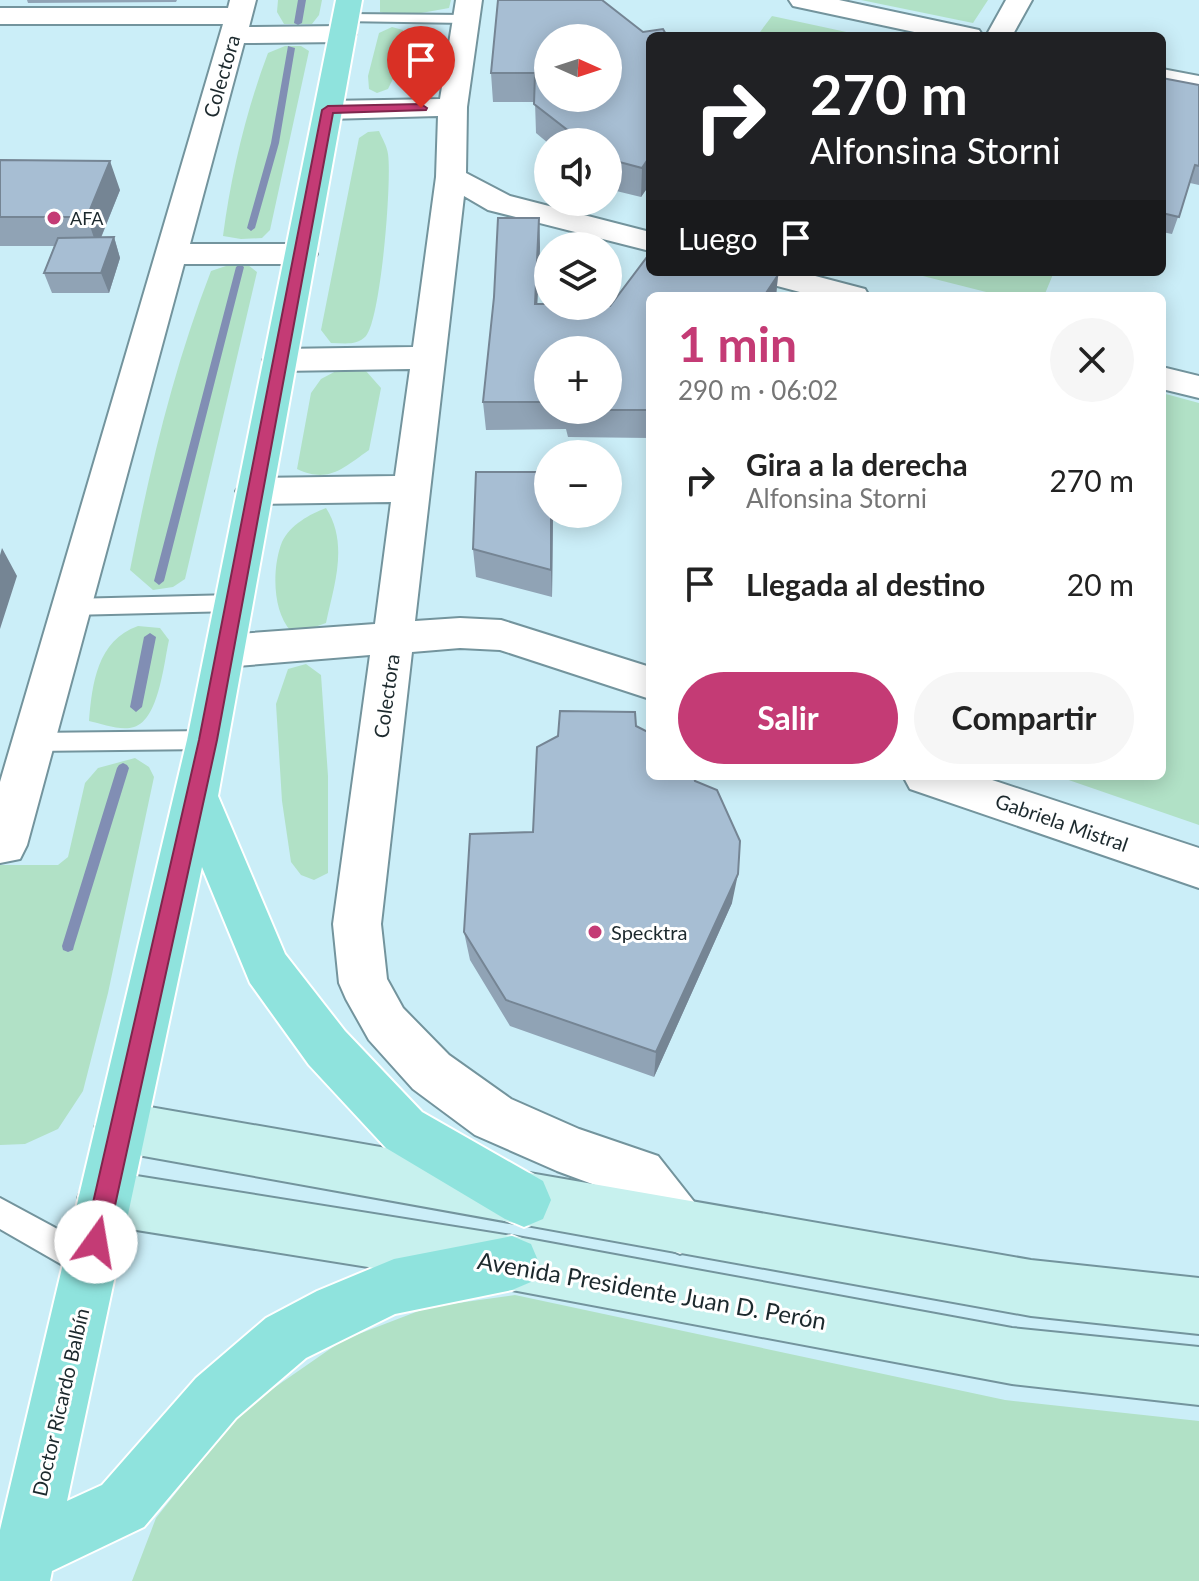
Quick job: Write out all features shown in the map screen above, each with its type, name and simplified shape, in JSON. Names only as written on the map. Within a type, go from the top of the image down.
[{"type":"main road","name":"Doctor Ricardo Balbín","points":[[20,1568],[208,740],[346,18]]},
{"type":"main road","points":[[196,797],[267,968],[327,1048],[404,1130],[524,1200]]},
{"type":"main road","points":[[121,1127],[1031,1288],[1199,1306]]},
{"type":"main road","name":"Avenida Presidente Juan D. Perón","points":[[105,1198],[512,1263],[1012,1356],[1199,1376]]},
{"type":"main road","points":[[20,1568],[123,1506],[216,1398],[286,1338],[337,1311],[394,1287],[512,1263]]},
{"type":"street","points":[[802,0],[951,32]]},
{"type":"street","points":[[1001,32],[1019,0]]},
{"type":"street","name":"Colectora","points":[[467,10],[453,107],[451,177],[357,924],[363,983],[386,1024],[431,1072],[493,1117],[575,1153],[639,1175],[680,1227]]},
{"type":"street","points":[[0,16],[346,18]]},
{"type":"street","name":"Colectora","points":[[4,845],[238,17]]},
{"type":"street","points":[[1166,78],[1199,84]]},
{"type":"street","points":[[328,110],[453,107]]},
{"type":"street","points":[[451,177],[499,203],[646,241]]},
{"type":"street","points":[[169,254],[301,254]]},
{"type":"street","points":[[777,276],[838,292]]},
{"type":"street","points":[[280,360],[427,358]]},
{"type":"street","points":[[1166,379],[1199,387]]},
{"type":"street","points":[[255,491],[412,489]]},
{"type":"street","points":[[225,651],[460,633],[501,635],[646,682]]},
{"type":"street","name":"Gabriela Mistral","points":[[937,780],[1199,868]]},
{"type":"lane","points":[[346,18],[467,10]]},
{"type":"lane","points":[[70,607],[234,603]]},
{"type":"lane","points":[[32,742],[208,740]]},
{"type":"lane","points":[[0,1213],[91,1264]]},
{"type":"green space","points":[[278,0],[322,0],[319,15],[312,24],[284,24],[277,12]]},
{"type":"green space","points":[[380,0],[451,0],[449,8],[399,17],[380,12]]},
{"type":"green space","points":[[861,0],[988,0],[973,23]]},
{"type":"green space","points":[[772,16],[846,32],[760,32]]},
{"type":"green space","points":[[392,27],[403,30],[403,53],[388,89],[377,93],[369,89],[368,76],[379,33]]},
{"type":"green space","points":[[285,46],[301,46],[309,51],[270,230],[262,238],[223,236],[240,143],[260,75],[268,53]]},
{"type":"green space","points":[[379,131],[387,151],[389,169],[387,218],[376,304],[366,336],[350,343],[331,343],[321,330],[359,138],[368,132]]},
{"type":"green space","points":[[232,264],[248,265],[257,272],[185,579],[173,587],[153,590],[130,570],[154,456],[185,345],[211,271]]},
{"type":"green space","points":[[923,276],[1052,276],[1046,292],[986,292]]},
{"type":"green space","points":[[338,370],[366,371],[381,388],[369,450],[335,472],[308,473],[297,469],[311,393],[321,379]]},
{"type":"green space","points":[[1166,394],[1199,403],[1199,825],[1069,780],[1166,780]]},
{"type":"green space","points":[[326,508],[337,536],[338,565],[326,623],[304,631],[291,631],[277,601],[275,576],[279,552],[282,542],[295,525]]},
{"type":"green space","points":[[138,626],[160,628],[169,640],[159,689],[149,714],[142,722],[129,728],[89,721],[95,679],[105,653],[124,633]]},
{"type":"green space","points":[[306,664],[321,675],[328,776],[328,873],[314,880],[301,875],[291,862],[282,801],[276,704],[288,669]]},
{"type":"green space","points":[[135,758],[149,767],[154,777],[108,993],[83,1091],[58,1129],[25,1144],[0,1145],[0,865],[58,865],[68,857],[85,783],[98,768]]},
{"type":"green space","points":[[515,1295],[1005,1400],[1199,1421],[1199,1581],[132,1581],[156,1518],[242,1410],[343,1340],[429,1307]]},
{"type":"building","points":[[498,0],[602,0],[643,32],[663,29],[665,32],[646,32],[646,162],[642,168],[622,163],[622,128],[565,128],[544,112],[622,112],[622,24],[534,24],[534,73],[491,73]]},
{"type":"building","points":[[1166,79],[1199,85],[1199,166],[1195,165],[1179,217],[1166,214]]},
{"type":"building","points":[[0,160],[110,161],[87,217],[0,217]]},
{"type":"building","points":[[498,218],[539,218],[538,232],[534,232],[534,320],[622,320],[622,290],[646,258],[646,276],[777,276],[767,292],[646,292],[646,410],[622,410],[622,336],[534,336],[534,402],[483,402],[494,297]]},
{"type":"building","points":[[114,237],[101,273],[44,273],[58,238]]},
{"type":"building","points":[[476,472],[534,472],[534,528],[551,528],[551,570],[473,549]]},
{"type":"building","name":"Specktra","points":[[560,711],[635,712],[636,726],[646,731],[646,780],[695,780],[717,790],[740,841],[738,874],[656,1052],[506,1000],[464,932],[470,834],[533,832],[537,747],[558,736]]},
{"type":"waterway","points":[[298,23],[302,0]]},
{"type":"waterway","points":[[251,228],[275,143],[291,48]]},
{"type":"waterway","points":[[159,581],[240,267]]},
{"type":"waterway","points":[[136,707],[150,637]]},
{"type":"waterway","points":[[68,946],[123,768]]},
{"type":"place","name":"AFA","points":[[54,218]]},
{"type":"place","name":"Specktra","points":[[595,932]]},
{"type":"route","points":[[96,1242],[208,740],[328,110],[421,108]]}]
